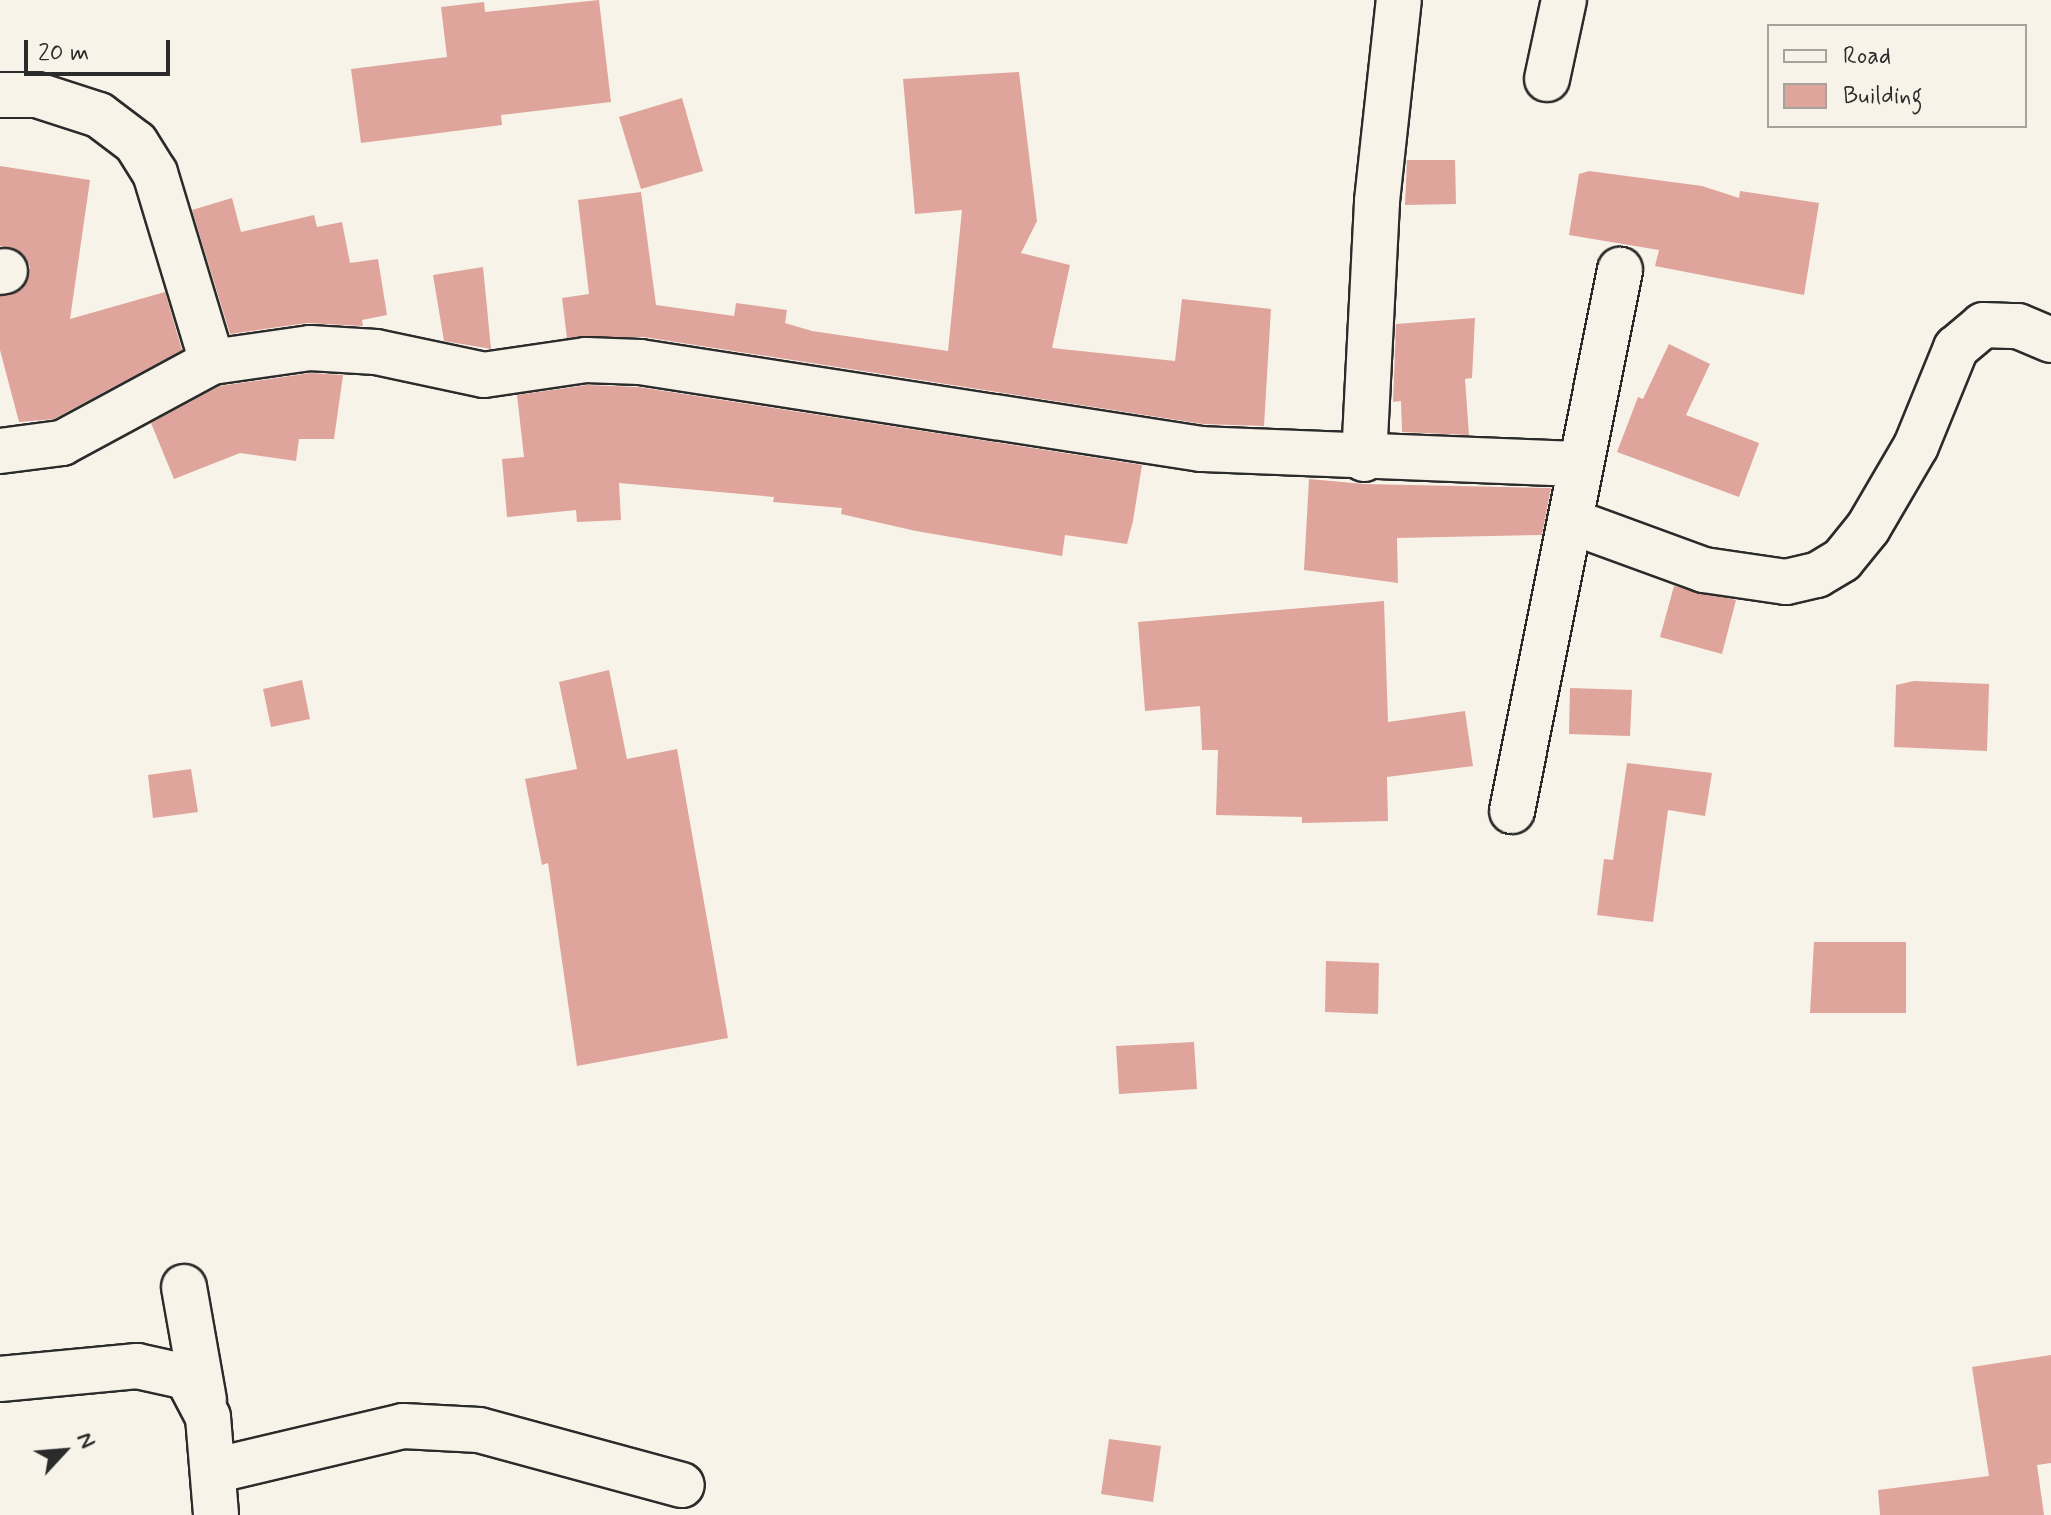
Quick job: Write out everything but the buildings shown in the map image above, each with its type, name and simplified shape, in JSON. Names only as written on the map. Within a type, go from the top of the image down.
[{"type":"street","points":[[1364,459],[1377,201],[1399,0]]},
{"type":"street","points":[[1547,79],[1564,0]]},
{"type":"street","points":[[0,95],[37,95],[99,115],[136,143],[155,173],[212,362]]},
{"type":"street","points":[[1512,811],[1620,270]]},
{"type":"street","points":[[1570,521],[1704,570],[1786,582],[1817,575],[1842,560],[1875,517],[1916,446],[1956,348],[1983,325],[2018,326],[2051,340]]},
{"type":"street","points":[[0,451],[62,443],[212,362],[310,348],[376,352],[484,375],[586,360],[640,362],[1185,447],[1364,459],[1580,464]]},
{"type":"street","points":[[184,1287],[204,1400],[216,1515]]},
{"type":"street","points":[[0,1379],[137,1366],[187,1377],[204,1400]]},
{"type":"street","points":[[213,1471],[403,1426],[479,1430],[682,1485]]}]
